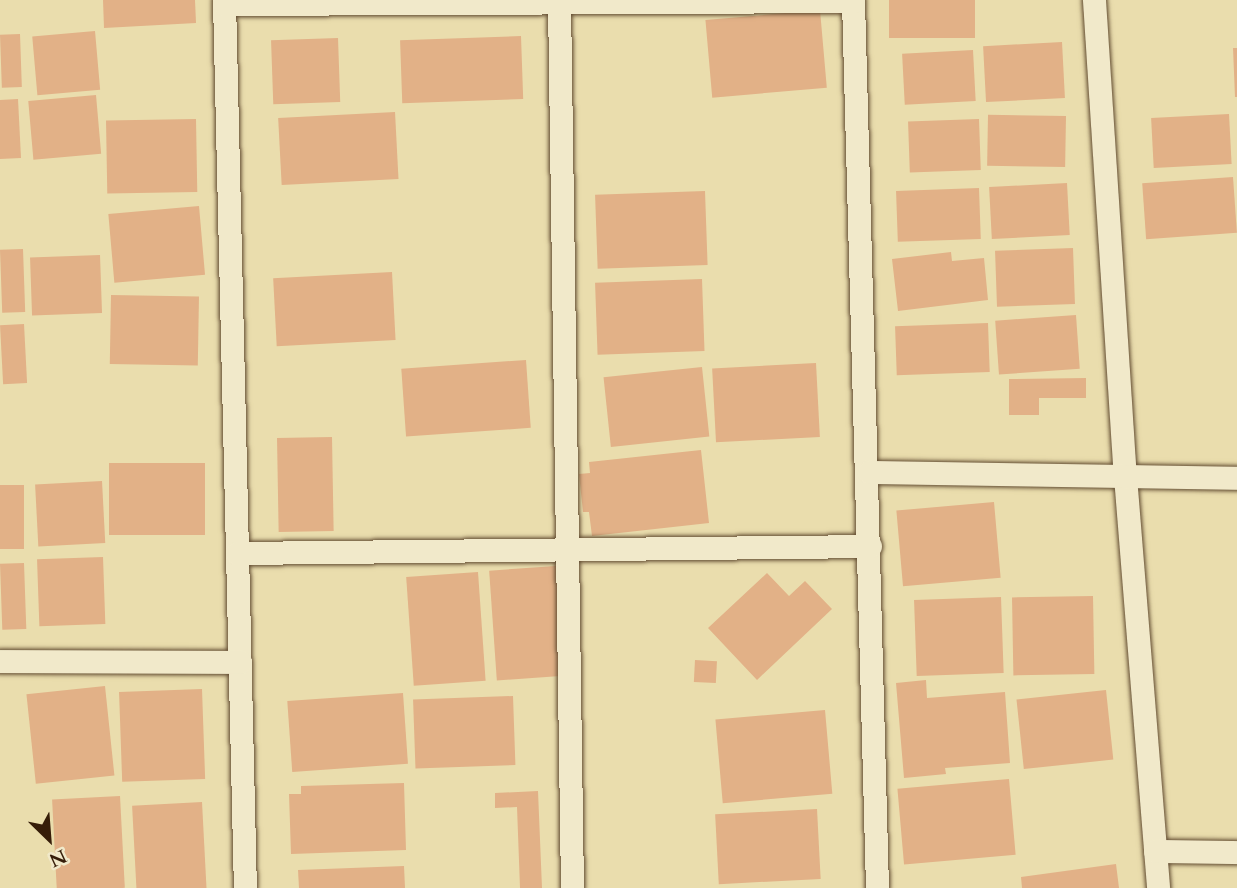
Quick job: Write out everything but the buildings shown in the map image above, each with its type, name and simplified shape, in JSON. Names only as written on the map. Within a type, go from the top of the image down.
[{"type":"street","points":[[1094,0],[1125,476],[1158,888]]},
{"type":"street","points":[[245,888],[224,2],[853,1],[869,472],[877,888]]},
{"type":"street","points":[[559,2],[564,546],[572,888]]},
{"type":"street","points":[[869,472],[1237,478]]},
{"type":"street","points":[[237,553],[564,546],[870,546]]},
{"type":"street","points":[[0,661],[240,662]]},
{"type":"street","points":[[1155,851],[1237,852]]}]
